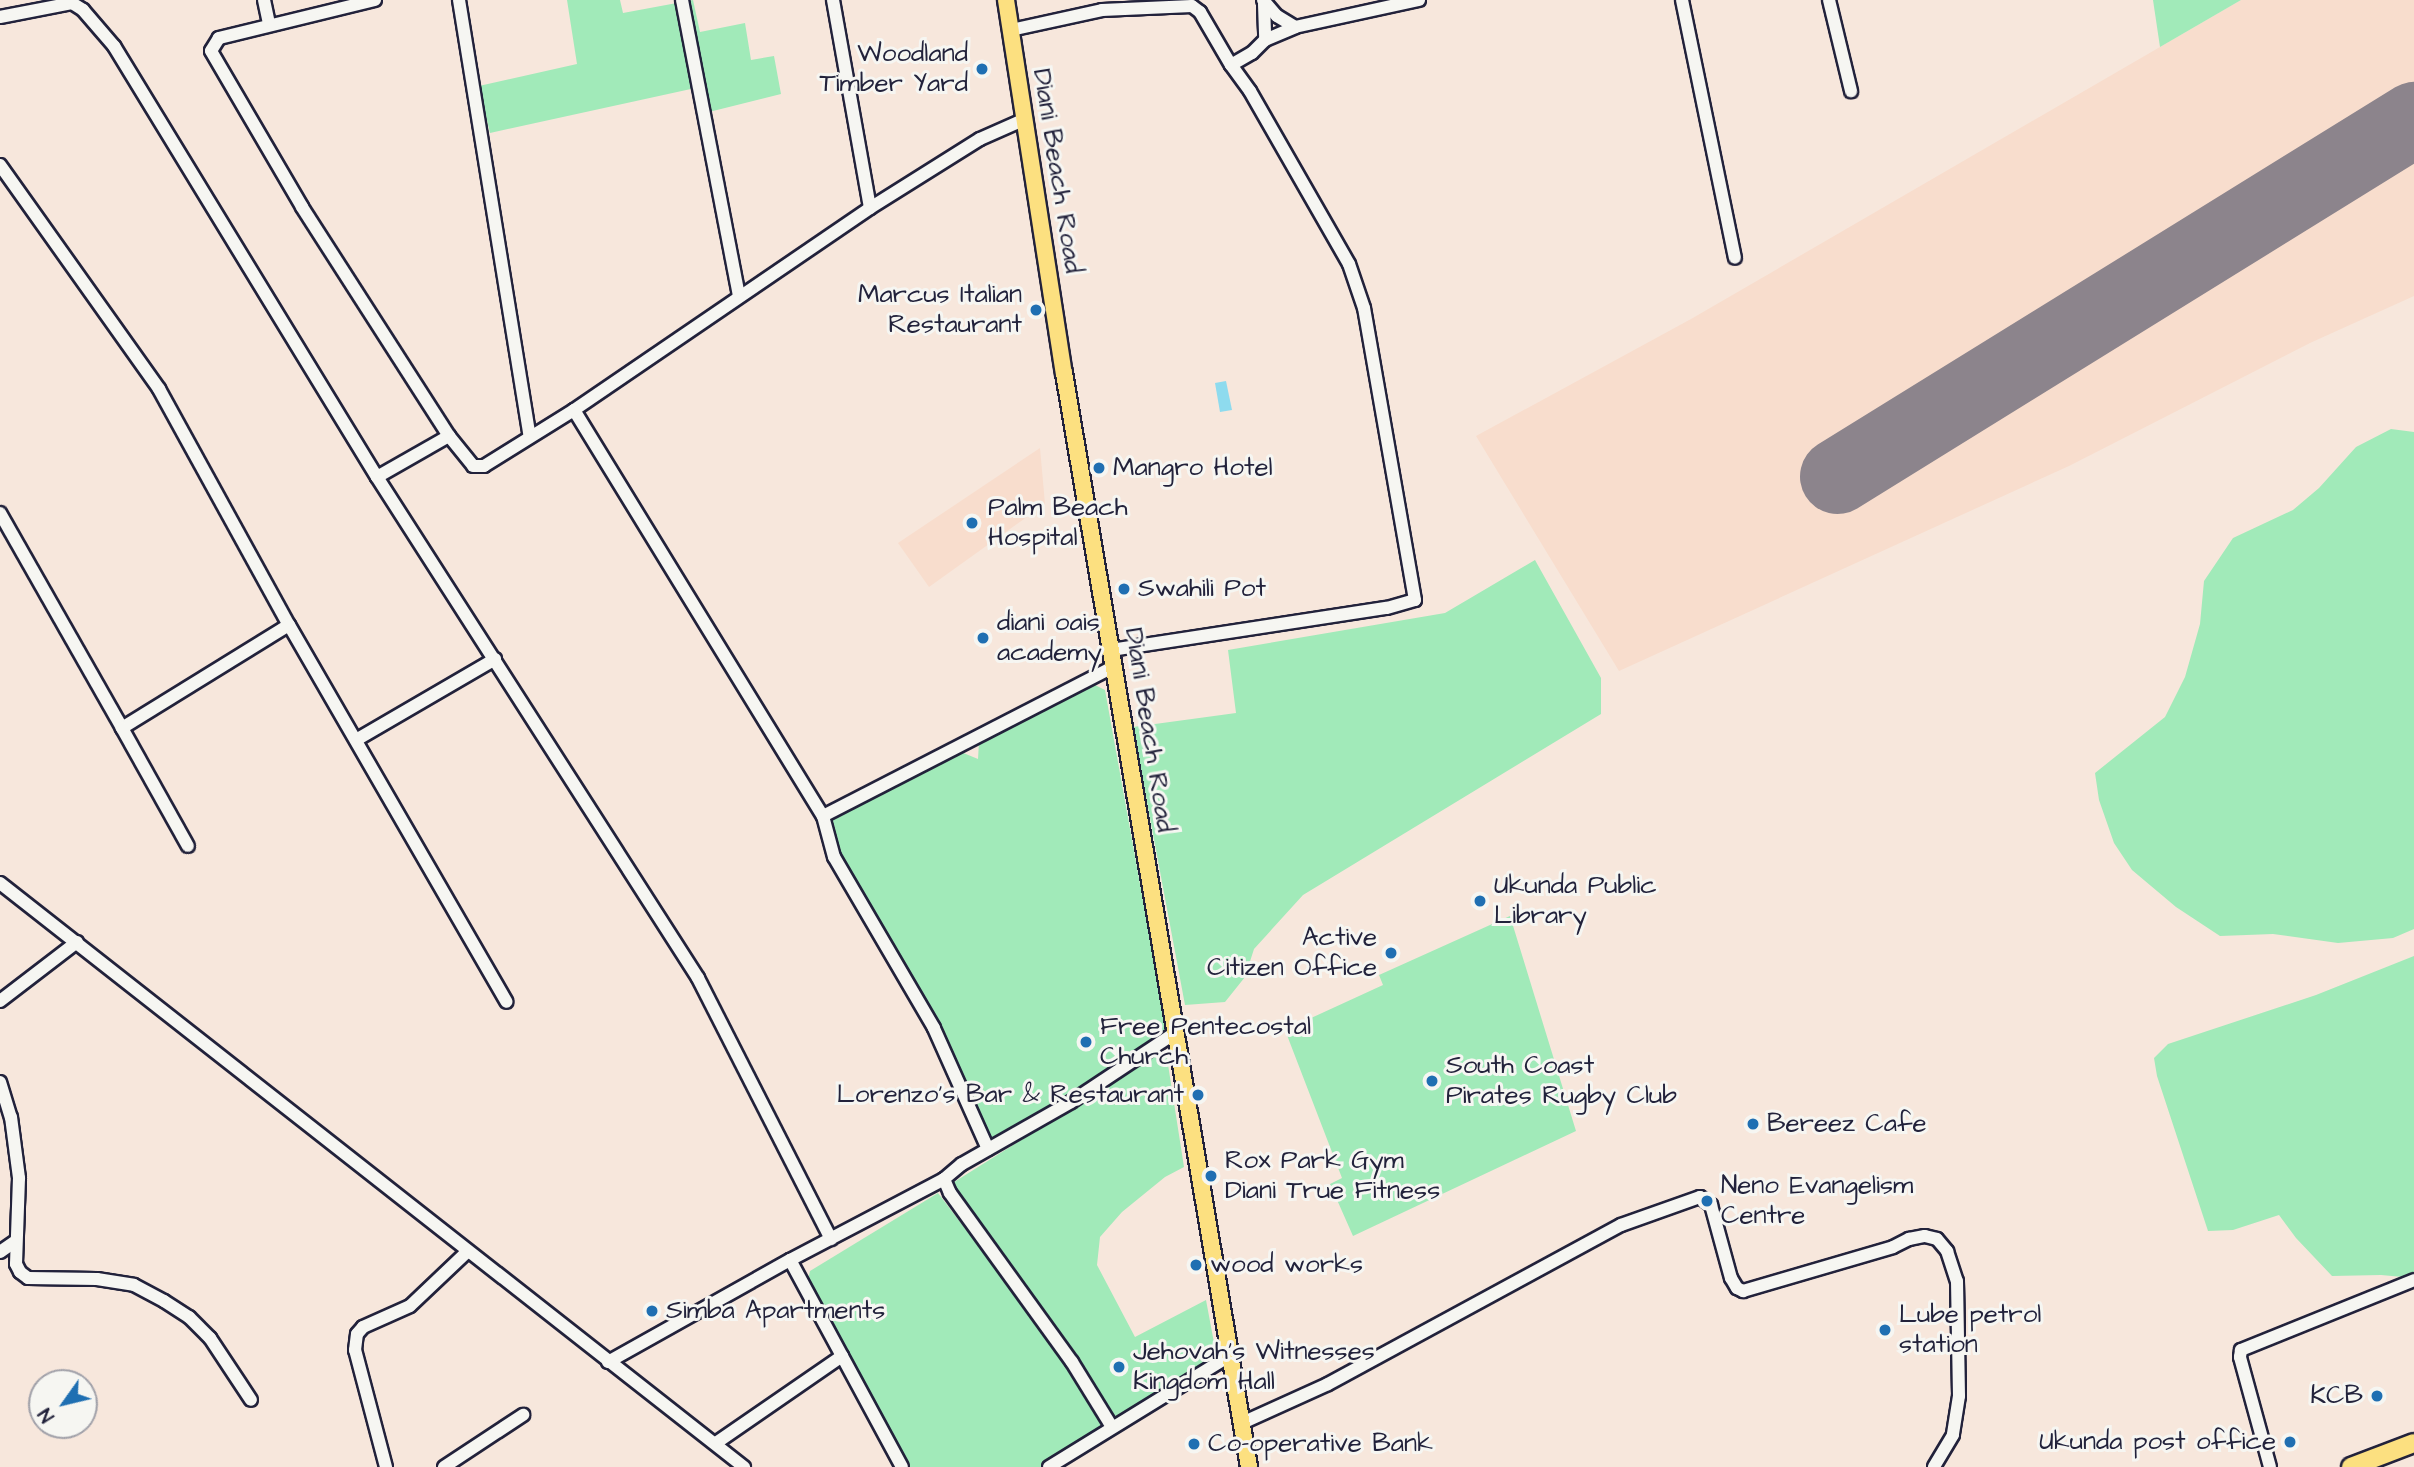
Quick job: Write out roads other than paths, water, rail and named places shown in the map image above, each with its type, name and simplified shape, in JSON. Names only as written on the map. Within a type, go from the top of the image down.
[{"type":"highway","points":[[2351,1467],[2414,1443]]},
{"type":"main road","name":"Diani Beach Road","points":[[1006,0],[1023,120],[1113,667],[1228,1357],[1249,1467]]},
{"type":"street","points":[[89,0],[89,16]]},
{"type":"street","points":[[264,0],[269,24]]},
{"type":"street","points":[[374,0],[219,38],[211,51],[302,207],[449,436],[477,468],[574,410],[870,208],[980,139],[1023,120]]},
{"type":"street","points":[[459,0],[530,436]]},
{"type":"street","points":[[682,0],[738,297]]},
{"type":"street","points":[[833,0],[870,208]]},
{"type":"street","points":[[1231,65],[1252,53],[1265,40],[1295,27],[1419,0]]},
{"type":"street","points":[[1682,0],[1735,258]]},
{"type":"street","points":[[1829,0],[1851,91]]},
{"type":"street","points":[[1264,2],[1295,27]]},
{"type":"street","points":[[1264,2],[1265,40]]},
{"type":"street","points":[[0,17],[72,3],[89,16],[114,46],[377,477],[698,978],[831,1239]]},
{"type":"street","points":[[1011,30],[1101,10],[1192,6],[1200,12],[1231,65],[1250,91],[1349,264],[1364,308],[1415,600],[1387,608],[1111,650]]},
{"type":"street","points":[[0,165],[159,389],[289,625],[507,1002]]},
{"type":"street","points":[[574,410],[824,816],[834,857],[933,1028],[988,1149]]},
{"type":"street","points":[[377,477],[449,436]]},
{"type":"street","points":[[0,513],[188,846]]},
{"type":"street","points":[[122,727],[289,625]]},
{"type":"street","points":[[356,740],[495,659]]},
{"type":"street","points":[[824,816],[1113,667]]},
{"type":"street","points":[[0,883],[744,1467]]},
{"type":"street","points":[[0,1001],[77,942]]},
{"type":"street","points":[[608,1362],[790,1260],[944,1179],[988,1149],[1071,1102],[1175,1033]]},
{"type":"street","points":[[0,1082],[11,1117],[19,1178],[16,1264],[28,1279],[97,1279],[134,1285],[189,1317],[209,1338],[251,1400]]},
{"type":"street","points":[[944,1179],[950,1193],[1072,1362],[1112,1427]]},
{"type":"street","points":[[1242,1423],[1328,1384],[1621,1225],[1699,1196],[1711,1205],[1731,1278],[1743,1291],[1893,1247],[1909,1239],[1925,1236],[1937,1239],[1947,1251],[1957,1281],[1959,1396],[1953,1435],[1934,1467]]},
{"type":"street","points":[[0,1252],[16,1241]]},
{"type":"street","points":[[386,1467],[355,1350],[355,1340],[363,1328],[410,1306],[467,1252]]},
{"type":"street","points":[[790,1260],[902,1467]]},
{"type":"street","points":[[2270,1467],[2240,1357],[2241,1350],[2414,1280]]},
{"type":"street","points":[[716,1443],[842,1356]]},
{"type":"street","points":[[1049,1467],[1228,1357]]},
{"type":"street","points":[[444,1467],[523,1415]]},
{"type":"water","points":[[1226,381],[1232,410],[1220,412],[1215,383]]},
{"type":"place","name":"Woodland Timber Yard","points":[[982,69]]},
{"type":"place","name":"Marcus Italian Restaurant","points":[[1036,310]]},
{"type":"place","name":"Mangro Hotel","points":[[1099,468]]},
{"type":"place","name":"Palm Beach Hospital","points":[[972,523]]},
{"type":"place","name":"Swahili Pot","points":[[1124,589]]},
{"type":"place","name":"diani oais academy","points":[[983,638]]},
{"type":"place","name":"Ukunda Public Library","points":[[1480,901]]},
{"type":"place","name":"Active Citizen Office","points":[[1391,953]]},
{"type":"place","name":"Free Pentecostal Church","points":[[1086,1042]]},
{"type":"place","name":"South Coast Pirates Rugby Club","points":[[1432,1081]]},
{"type":"place","name":"Lorenzo's Bar & Restaurant","points":[[1198,1095]]},
{"type":"place","name":"Bereez Cafe","points":[[1753,1124]]},
{"type":"place","name":"Rox Park Gym Diani True Fitness","points":[[1211,1176]]},
{"type":"place","name":"Neno Evangelism Centre","points":[[1707,1201]]},
{"type":"place","name":"wood works","points":[[1196,1265]]},
{"type":"place","name":"Simba Apartments","points":[[652,1311]]},
{"type":"place","name":"Lube petrol station","points":[[1885,1330]]},
{"type":"place","name":"Jehovah's Witnesses Kingdom Hall","points":[[1119,1367]]},
{"type":"place","name":"KCB","points":[[2377,1396]]},
{"type":"place","name":"Ukunda post office","points":[[2290,1442]]},
{"type":"place","name":"Co-operative Bank","points":[[1194,1444]]}]
